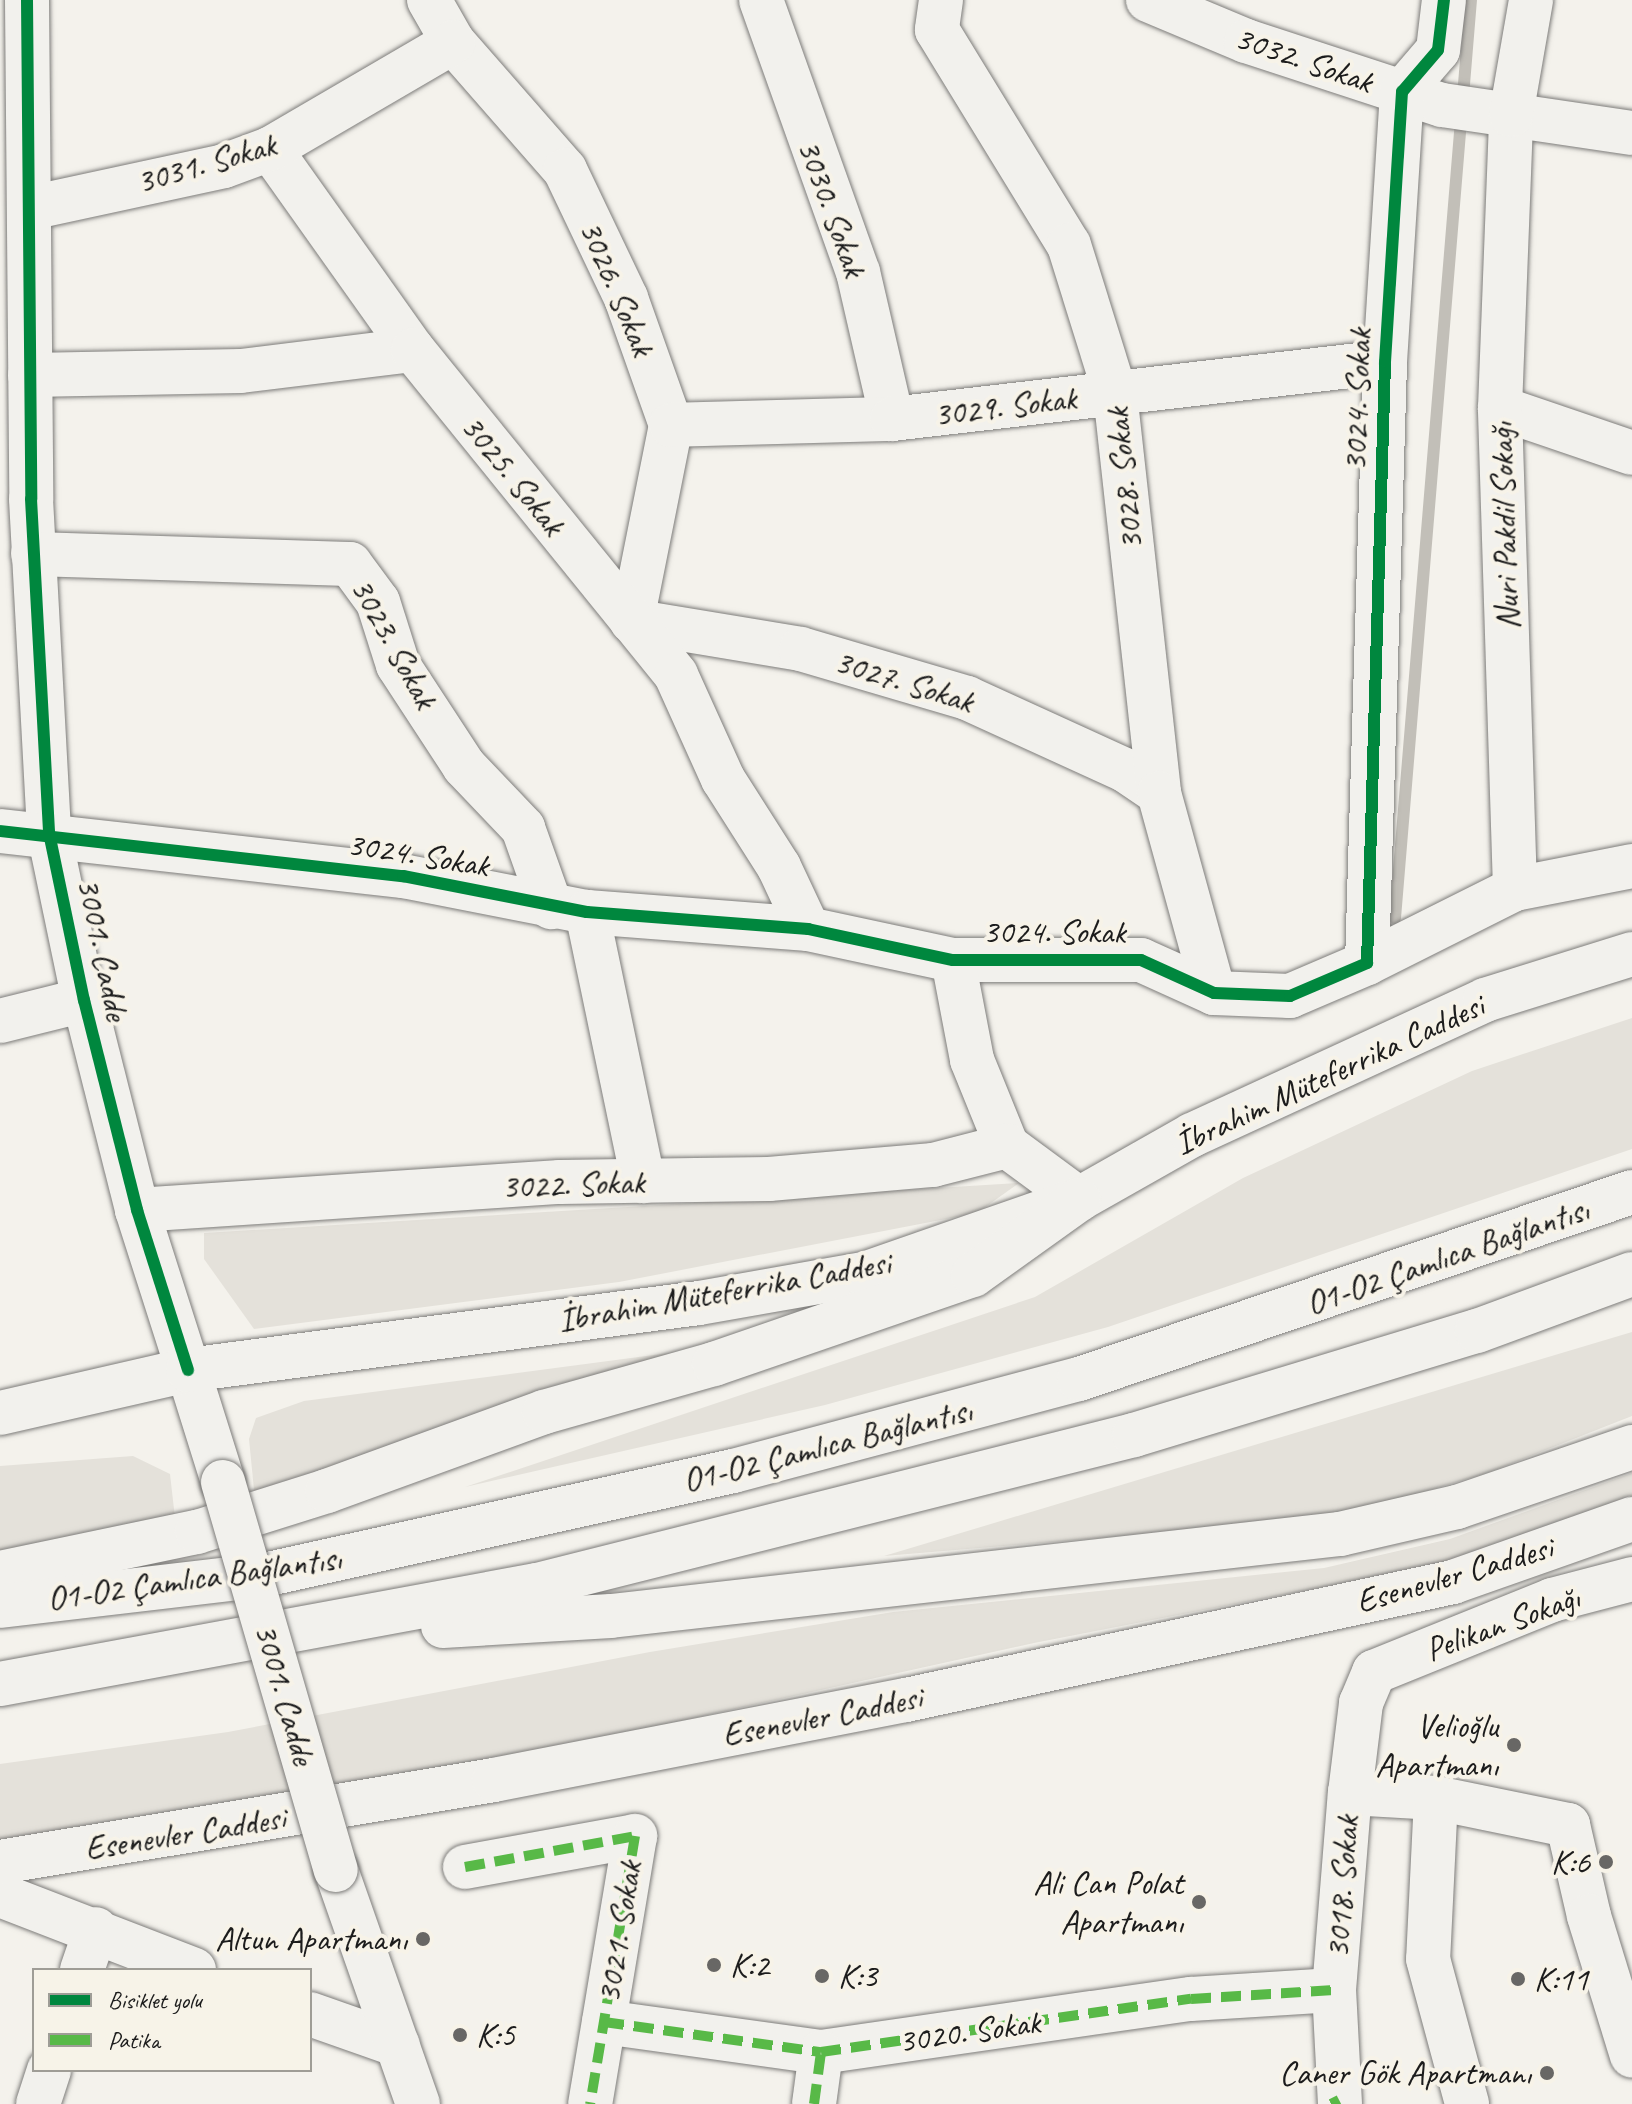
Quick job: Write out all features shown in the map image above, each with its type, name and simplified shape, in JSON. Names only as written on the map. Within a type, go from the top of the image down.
[{"type":"main road","name":"3001. Cadde","points":[[27,0],[30,208],[15,308],[30,375],[15,501],[33,554],[49,833],[84,1000],[137,1210],[223,1482],[336,1870],[418,2104]]},
{"type":"main road","name":"3026. Sokak","points":[[429,0],[453,42],[565,170],[626,298],[671,425]]},
{"type":"main road","name":"3030. Sokak","points":[[761,0],[858,272],[892,419]]},
{"type":"main road","name":"3028. Sokak","points":[[941,0],[937,30],[1069,245],[1115,393],[1159,793],[1214,993]]},
{"type":"main road","name":"3032. Sokak","points":[[1148,0],[1246,41],[1442,105],[1632,133]]},
{"type":"main road","points":[[1402,92],[1438,50],[1444,0]]},
{"type":"main road","name":"Nuri Pakdil Sokağı","points":[[1515,889],[1500,408],[1511,115],[1531,0]]},
{"type":"main road","name":"3031. Sokak","points":[[30,208],[224,166],[270,149],[453,42]]},
{"type":"main road","name":"3024. Sokak","points":[[0,831],[49,833],[403,876],[569,909],[808,929],[953,960],[1141,960],[1214,993],[1290,996],[1367,963],[1385,362],[1402,92]]},
{"type":"main road","name":"3025. Sokak","points":[[270,149],[413,350],[676,675],[723,779],[779,867],[808,929]]},
{"type":"main road","points":[[30,375],[241,371],[413,350]]},
{"type":"main road","name":"3029. Sokak","points":[[671,425],[892,419],[1385,362]]},
{"type":"main road","points":[[1500,408],[1629,463]]},
{"type":"main road","points":[[632,621],[671,425]]},
{"type":"main road","name":"3023. Sokak","points":[[33,554],[350,564],[378,602],[398,665],[464,766],[523,828],[569,909],[643,1181]]},
{"type":"main road","name":"3027. Sokak","points":[[632,621],[801,649],[967,698],[1125,770],[1159,793]]},
{"type":"main road","points":[[1367,963],[1515,889],[1632,866]]},
{"type":"main road","name":"İbrahim Müteferrika Caddesi","points":[[0,1413],[188,1370],[699,1303],[864,1274],[1079,1199],[1192,1135],[1485,1000],[1632,954]]},
{"type":"main road","points":[[0,1573],[212,1527],[544,1412],[714,1364],[973,1275],[1079,1199],[1007,1146],[972,1060],[953,960]]},
{"type":"main road","points":[[0,1021],[84,1000]]},
{"type":"main road","name":"3022. Sokak","points":[[137,1210],[643,1181],[769,1179],[933,1165],[1007,1146]]},
{"type":"main road","name":"O1-O2 Çamlıca Bağlantısı","points":[[0,1606],[264,1575],[733,1471],[1079,1379],[1632,1192]]},
{"type":"main road","name":"O1-O2 Çamlıca Bağlantısı","points":[[0,1684],[178,1654],[537,1585],[1134,1435],[1477,1331],[1632,1274]]},
{"type":"main road","points":[[178,1654],[435,1627],[611,1616],[1340,1534],[1457,1507],[1632,1447]]},
{"type":"main road","name":"Esenevler Caddesi","points":[[0,1862],[494,1780],[906,1700],[1453,1582],[1632,1519]]},
{"type":"main road","name":"Pelikan Sokağı","points":[[1374,1672],[1552,1600],[1632,1579]]},
{"type":"main road","name":"3018. Sokak","points":[[1337,2103],[1334,1990],[1350,1793],[1361,1703],[1374,1672]]},
{"type":"main road","points":[[1350,1793],[1436,1798],[1568,1825],[1589,1916],[1632,2056]]},
{"type":"main road","points":[[1436,1798],[1428,1959],[1467,2104]]},
{"type":"main road","name":"3021. Sokak","points":[[465,1867],[635,1836],[590,2104]]},
{"type":"main road","points":[[0,1895],[96,1929],[189,1968]]},
{"type":"main road","points":[[83,1968],[96,1929]]},
{"type":"main road","name":"3020. Sokak","points":[[604,2022],[821,2052],[1191,1999],[1334,1990]]},
{"type":"main road","points":[[312,2015],[398,2045]]},
{"type":"main road","points":[[814,2104],[821,2052]]},
{"type":"main road","points":[[38,2104],[48,2072]]},
{"type":"shaded area","points":[[1632,1018],[1632,1149],[1108,1327],[825,1405],[465,1487],[1035,1297],[1243,1178],[1472,1071]]},
{"type":"shaded area","points":[[1019,1183],[977,1213],[619,1282],[254,1329],[204,1259],[204,1233]]},
{"type":"shaded area","points":[[1632,1332],[1632,1416],[1487,1473],[1336,1518],[884,1556]]},
{"type":"shaded area","points":[[699,1349],[255,1500],[249,1439],[256,1418],[304,1401]]},
{"type":"shaded area","points":[[133,1456],[170,1474],[175,1518],[0,1553],[0,1466]]},
{"type":"shaded area","points":[[1632,1473],[1632,1500],[1456,1561],[1034,1643],[435,1775],[0,1845],[0,1764],[228,1732],[650,1652],[893,1612],[1324,1568],[1450,1539]]},
{"type":"waterway","points":[[1395,918],[1471,0]]},
{"type":"marked path","points":[[465,1867],[635,1836],[590,2104]]},
{"type":"marked path","points":[[604,2022],[821,2052],[1191,1999],[1334,1990]]},
{"type":"marked path","points":[[814,2104],[821,2052]]},
{"type":"marked path","points":[[1331,2104],[1339,2100]]},
{"type":"cycle path","points":[[27,0],[31,499],[49,833],[84,1000],[137,1210],[188,1370]]},
{"type":"cycle path","points":[[0,831],[403,876],[587,912],[808,929],[953,960],[1141,960],[1214,993],[1290,996],[1367,963],[1385,362],[1402,92],[1438,50],[1444,0]]},
{"type":"place","name":"Velioğlu Apartmanı","points":[[1514,1745]]},
{"type":"place","name":"K:6","points":[[1606,1862]]},
{"type":"place","name":"Ali Can Polat Apartmanı","points":[[1199,1902]]},
{"type":"place","name":"Altun Apartmanı","points":[[423,1939]]},
{"type":"place","name":"K:2","points":[[714,1965]]},
{"type":"place","name":"K:3","points":[[822,1976]]},
{"type":"place","name":"K:11","points":[[1518,1979]]},
{"type":"place","name":"K:5","points":[[460,2035]]},
{"type":"place","name":"Caner Gök Apartmanı","points":[[1547,2073]]}]
